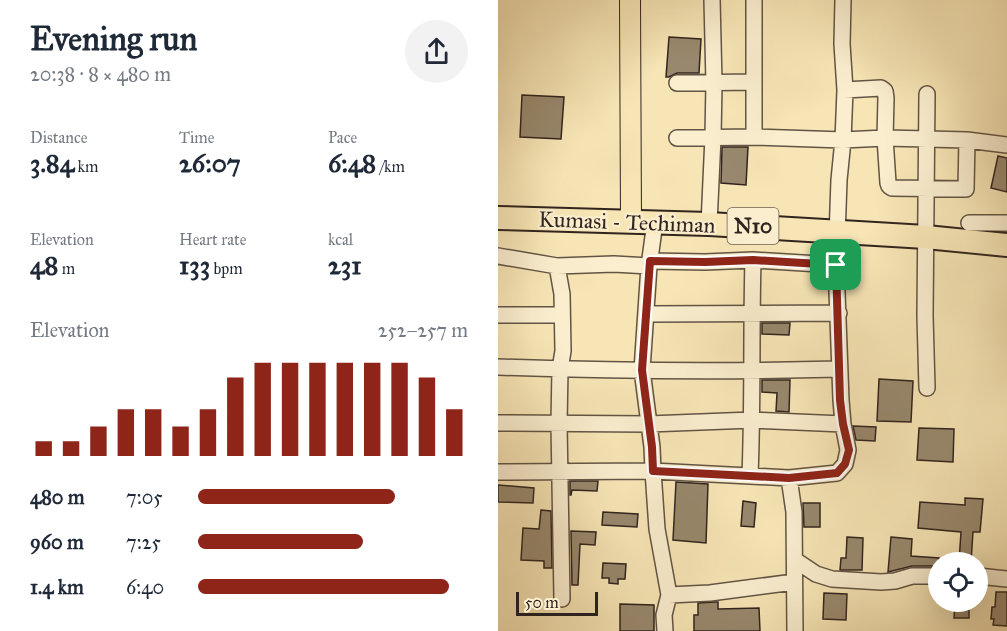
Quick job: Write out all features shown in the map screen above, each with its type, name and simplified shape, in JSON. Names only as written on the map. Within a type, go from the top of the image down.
[{"type":"highway","name":"Kumasi - Techiman","points":[[498,218],[709,224],[926,237],[1007,245]]},
{"type":"main road","points":[[630,0],[631,221]]},
{"type":"street","points":[[709,224],[714,82],[712,0]]},
{"type":"street","points":[[754,0],[754,137]]},
{"type":"street","points":[[498,472],[653,471],[789,478],[837,473],[845,464],[849,450],[843,424],[839,369],[836,265],[843,140],[843,0]]},
{"type":"street","points":[[677,83],[754,82]]},
{"type":"street","points":[[844,90],[881,88],[885,91],[885,138],[889,186],[892,188],[966,189],[967,140]]},
{"type":"street","points":[[927,94],[928,139],[925,189],[927,388]]},
{"type":"street","points":[[677,138],[754,137],[843,140],[885,138],[967,140],[1007,145]]},
{"type":"street","points":[[655,222],[649,263],[642,370],[652,447],[657,529],[669,595],[664,615],[665,631]]},
{"type":"street","points":[[969,223],[1007,223]]},
{"type":"street","points":[[498,256],[557,266],[753,260],[836,265]]},
{"type":"street","points":[[750,475],[753,260]]},
{"type":"street","points":[[557,266],[562,294],[563,351],[560,369],[559,424],[562,599]]},
{"type":"street","points":[[646,314],[838,313]]},
{"type":"street","points":[[498,315],[562,315]]},
{"type":"street","points":[[498,367],[642,370],[839,369]]},
{"type":"street","points":[[498,423],[649,424],[752,420],[843,424]]},
{"type":"street","points":[[789,478],[794,512],[795,631]]},
{"type":"street","points":[[795,560],[816,574],[832,579],[881,582],[912,576],[928,576]]},
{"type":"street","points":[[988,577],[1007,579]]},
{"type":"street","points":[[669,595],[710,593],[794,582]]},
{"type":"building","points":[[669,37],[701,39],[699,73],[677,73],[666,77]]},
{"type":"building","points":[[522,95],[564,97],[561,139],[520,137]]},
{"type":"building","points":[[722,147],[748,147],[746,185],[721,183]]},
{"type":"building","points":[[998,156],[1007,158],[1007,192],[991,188]]},
{"type":"building","points":[[762,323],[790,323],[789,335],[762,334]]},
{"type":"building","points":[[879,379],[913,381],[911,422],[877,421]]},
{"type":"building","points":[[762,380],[790,380],[789,412],[776,411],[777,393],[762,392]]},
{"type":"building","points":[[853,426],[876,427],[875,441],[856,440]]},
{"type":"building","points":[[919,428],[954,429],[953,462],[917,460]]},
{"type":"building","points":[[570,481],[598,481],[597,491],[572,490],[570,495]]},
{"type":"building","points":[[676,482],[708,484],[706,543],[673,540]]},
{"type":"building","points":[[498,485],[534,488],[533,503],[498,502]]},
{"type":"building","points":[[965,498],[983,499],[980,532],[973,532],[972,552],[960,552],[961,532],[918,528],[920,502],[965,505]]},
{"type":"building","points":[[743,501],[756,503],[754,527],[741,526]]},
{"type":"building","points":[[803,503],[820,503],[820,527],[804,527]]},
{"type":"building","points":[[541,510],[551,511],[552,568],[544,568],[544,561],[521,560],[523,528],[539,529]]},
{"type":"building","points":[[603,512],[638,514],[637,527],[602,525]]},
{"type":"building","points":[[571,531],[596,532],[595,545],[580,544],[578,585],[572,585]]},
{"type":"building","points":[[847,537],[863,538],[862,570],[840,570],[841,558],[846,558]]},
{"type":"building","points":[[891,537],[912,539],[911,556],[928,557],[928,566],[912,566],[888,572]]},
{"type":"building","points":[[603,563],[626,564],[625,579],[618,579],[618,584],[609,583],[609,578],[602,578]]},
{"type":"building","points":[[996,592],[1007,592],[1007,626],[993,625],[994,619],[991,619]]},
{"type":"building","points":[[824,593],[847,594],[846,620],[823,619]]},
{"type":"building","points":[[718,602],[718,609],[759,608],[760,631],[694,631],[694,615],[698,615],[698,603]]},
{"type":"building","points":[[620,604],[654,605],[654,631],[620,631]]},
{"type":"building","points":[[954,612],[969,612],[969,618],[954,618]]},
{"type":"route","points":[[753,260],[836,265],[840,400],[849,450],[845,464],[837,473],[789,478],[653,471],[642,370],[650,261],[753,260]]}]
